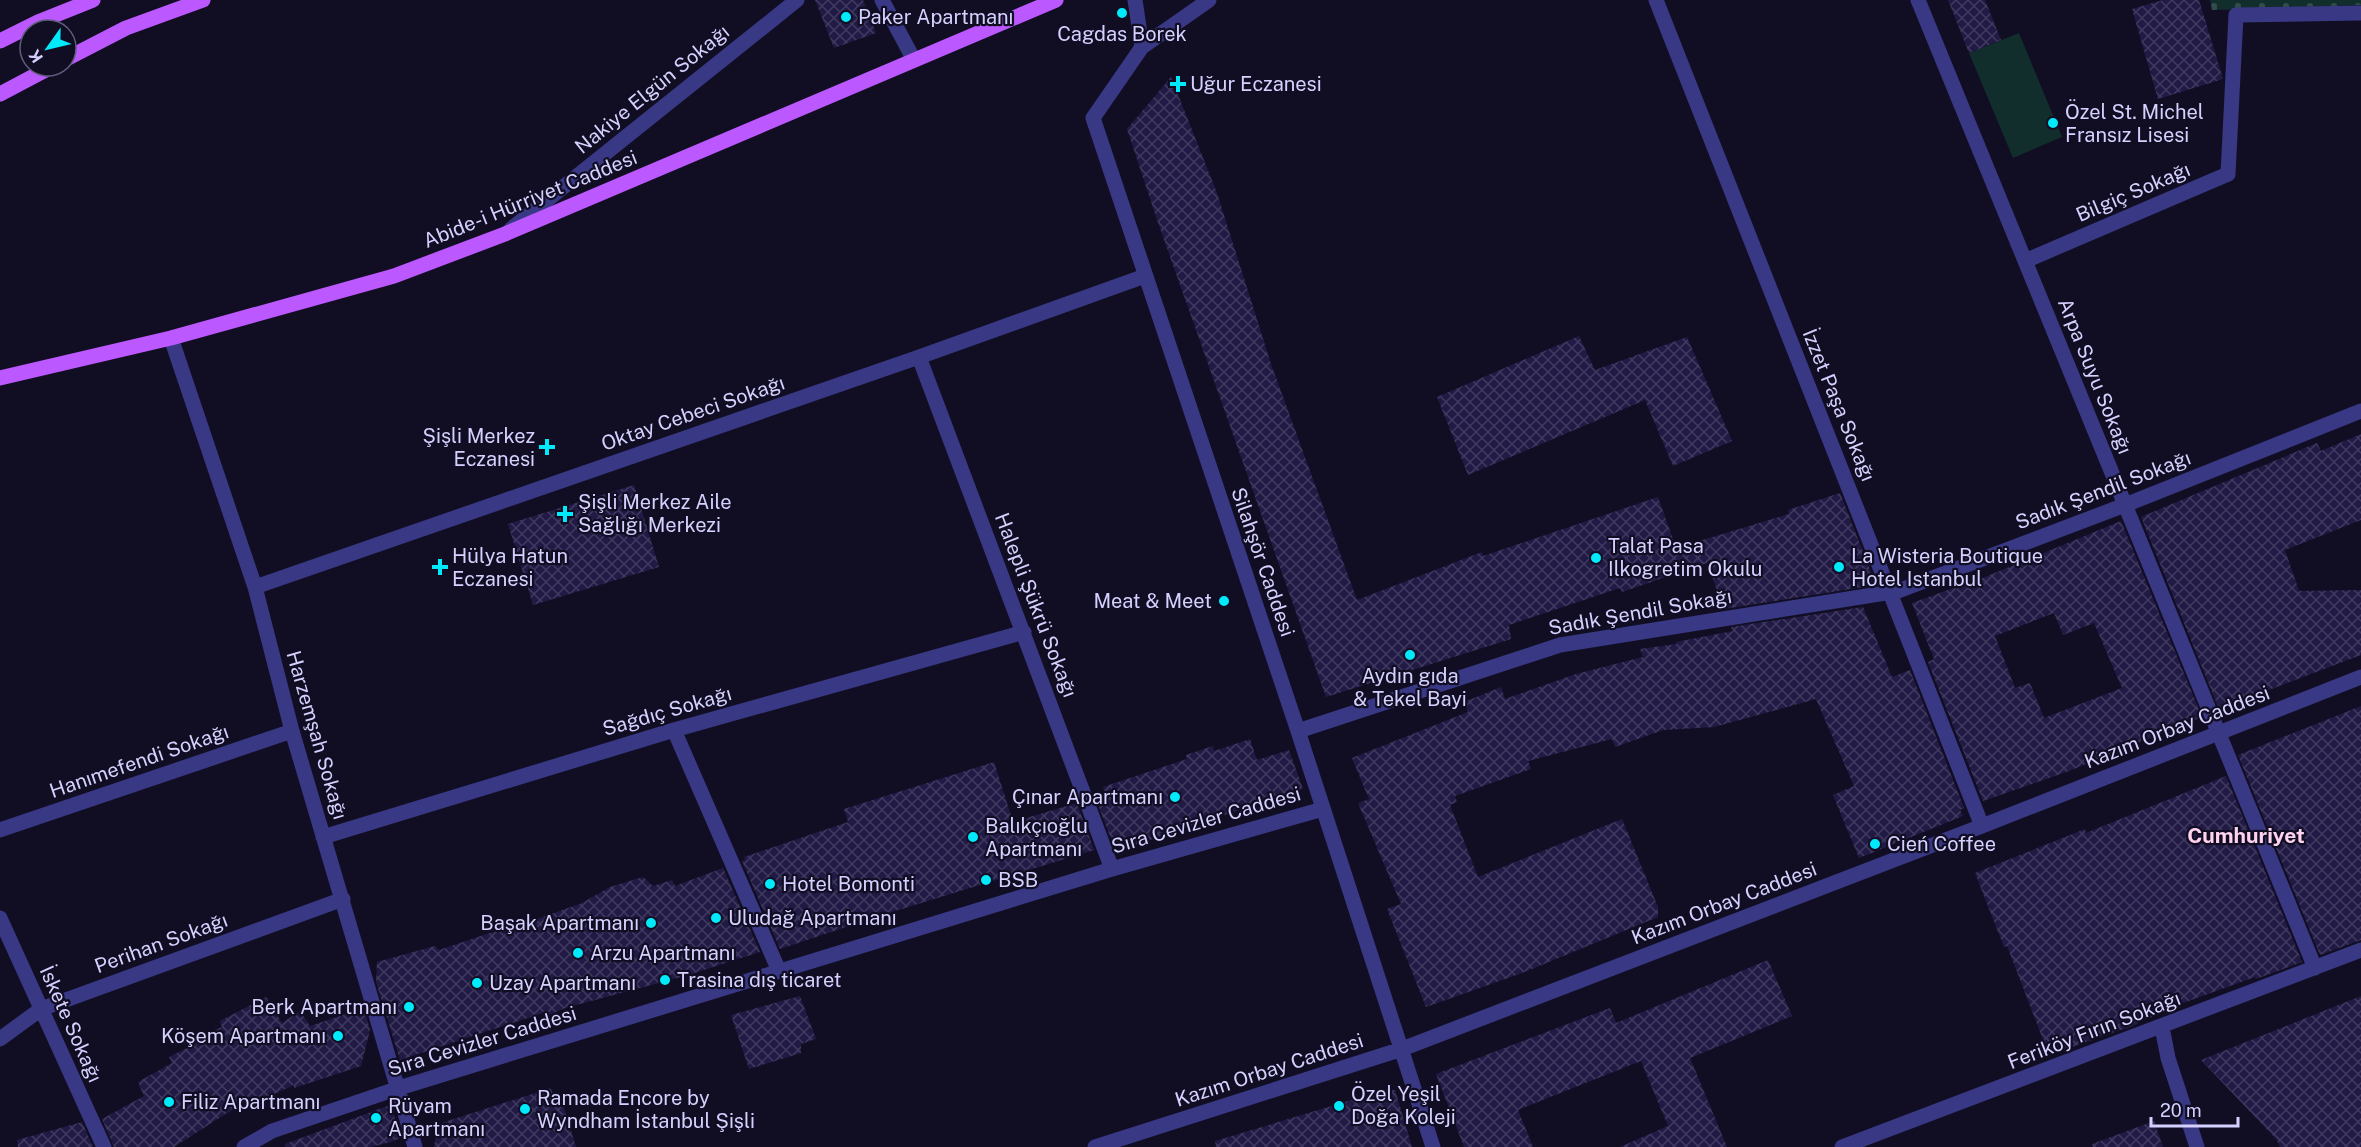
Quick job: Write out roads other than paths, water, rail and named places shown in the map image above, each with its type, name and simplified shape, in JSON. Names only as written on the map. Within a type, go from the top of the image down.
[{"type":"main road","points":[[0,41],[38,22],[93,0]]},
{"type":"main road","points":[[78,53],[126,28],[203,0]]},
{"type":"main road","name":"Abide-i Hürriyet Caddesi","points":[[0,378],[171,338],[394,276],[506,234],[1056,0]]},
{"type":"main road","points":[[0,94],[30,78]]},
{"type":"street","name":"Nakiye Elgün Sokağı","points":[[506,234],[797,0]]},
{"type":"street","points":[[882,0],[914,60]]},
{"type":"street","points":[[1135,0],[1142,46],[1209,0]]},
{"type":"street","name":"İzzet Paşa Sokağı","points":[[1656,0],[1982,826]]},
{"type":"street","name":"Arpa Suyu Sokağı","points":[[1918,0],[2315,968]]},
{"type":"street","name":"Bilgiç Sokağı","points":[[2025,261],[2228,174],[2236,15],[2361,13]]},
{"type":"street","name":"Silahşör Caddesi","points":[[1142,46],[1093,118],[1298,730],[1433,1147]]},
{"type":"street","name":"Oktay Cebeci Sokağı","points":[[255,587],[920,357],[1145,276]]},
{"type":"street","name":"Harzemşah Sokağı","points":[[171,338],[255,587],[292,731],[415,1147]]},
{"type":"street","name":"Halepli Şükrü Sokağı","points":[[920,357],[1112,869]]},
{"type":"street","name":"Sadık Şendil Sokağı","points":[[1298,730],[1560,645],[1898,591],[2125,506],[2361,411]]},
{"type":"street","name":"Sağdıç Sokağı","points":[[323,837],[674,730],[1024,632]]},
{"type":"street","name":"Kazım Orbay Caddesi","points":[[1095,1147],[1402,1049],[1982,826],[2361,677]]},
{"type":"street","points":[[674,730],[780,971]]},
{"type":"street","name":"Hanımefendi Sokağı","points":[[0,830],[292,731]]},
{"type":"street","name":"Sıra Cevizler Caddesi","points":[[244,1147],[272,1131],[399,1088],[1112,869],[1323,809]]},
{"type":"street","name":"Perihan Sokağı","points":[[0,1039],[41,1009],[343,899]]},
{"type":"street","name":"İskete Sokağı","points":[[0,918],[104,1147]]},
{"type":"street","name":"Feriköy Fırın Sokağı","points":[[1842,1147],[2361,950]]},
{"type":"street","points":[[2162,1027],[2168,1058],[2197,1147]]},
{"type":"place","name":"Cagdas Borek","points":[[1122,13]]},
{"type":"place","name":"Paker Apartmanı","points":[[846,17]]},
{"type":"place","name":"Uğur Eczanesi","points":[[1178,84]]},
{"type":"place","name":"Özel St. Michel Fransız Lisesi","points":[[2053,123]]},
{"type":"place","name":"Şişli Merkez Eczanesi","points":[[547,447]]},
{"type":"place","name":"Şişli Merkez Aile Sağlığı Merkezi","points":[[565,514]]},
{"type":"place","name":"Talat Pasa Ilkogretim Okulu","points":[[1596,558]]},
{"type":"place","name":"Hülya Hatun Eczanesi","points":[[440,567]]},
{"type":"place","name":"La Wisteria Boutique Hotel Istanbul","points":[[1839,567]]},
{"type":"place","name":"Meat & Meet","points":[[1224,601]]},
{"type":"place","name":"Aydın gıda & Tekel Bayi","points":[[1410,655]]},
{"type":"place","name":"Çınar Apartmanı","points":[[1175,797]]},
{"type":"place","name":"Balıkçıoğlu Apartmanı","points":[[973,837]]},
{"type":"place","name":"Cień Coffee","points":[[1875,844]]},
{"type":"place","name":"BSB","points":[[986,880]]},
{"type":"place","name":"Hotel Bomonti","points":[[770,884]]},
{"type":"place","name":"Uludağ Apartmanı","points":[[716,918]]},
{"type":"place","name":"Başak Apartmanı","points":[[651,923]]},
{"type":"place","name":"Arzu Apartmanı","points":[[578,953]]},
{"type":"place","name":"Trasina dış ticaret","points":[[665,980]]},
{"type":"place","name":"Uzay Apartmanı","points":[[477,983]]},
{"type":"place","name":"Berk Apartmanı","points":[[409,1007]]},
{"type":"place","name":"Köşem Apartmanı","points":[[338,1036]]},
{"type":"place","name":"Filiz Apartmanı","points":[[169,1102]]},
{"type":"place","name":"Özel Yeşil Doğa Koleji","points":[[1339,1106]]},
{"type":"place","name":"Ramada Encore by Wyndham İstanbul Şişli","points":[[525,1109]]},
{"type":"place","name":"Rüyam Apartmanı","points":[[376,1118]]},
{"type":"district","name":"Cumhuriyet","points":[[2246,836]]}]
